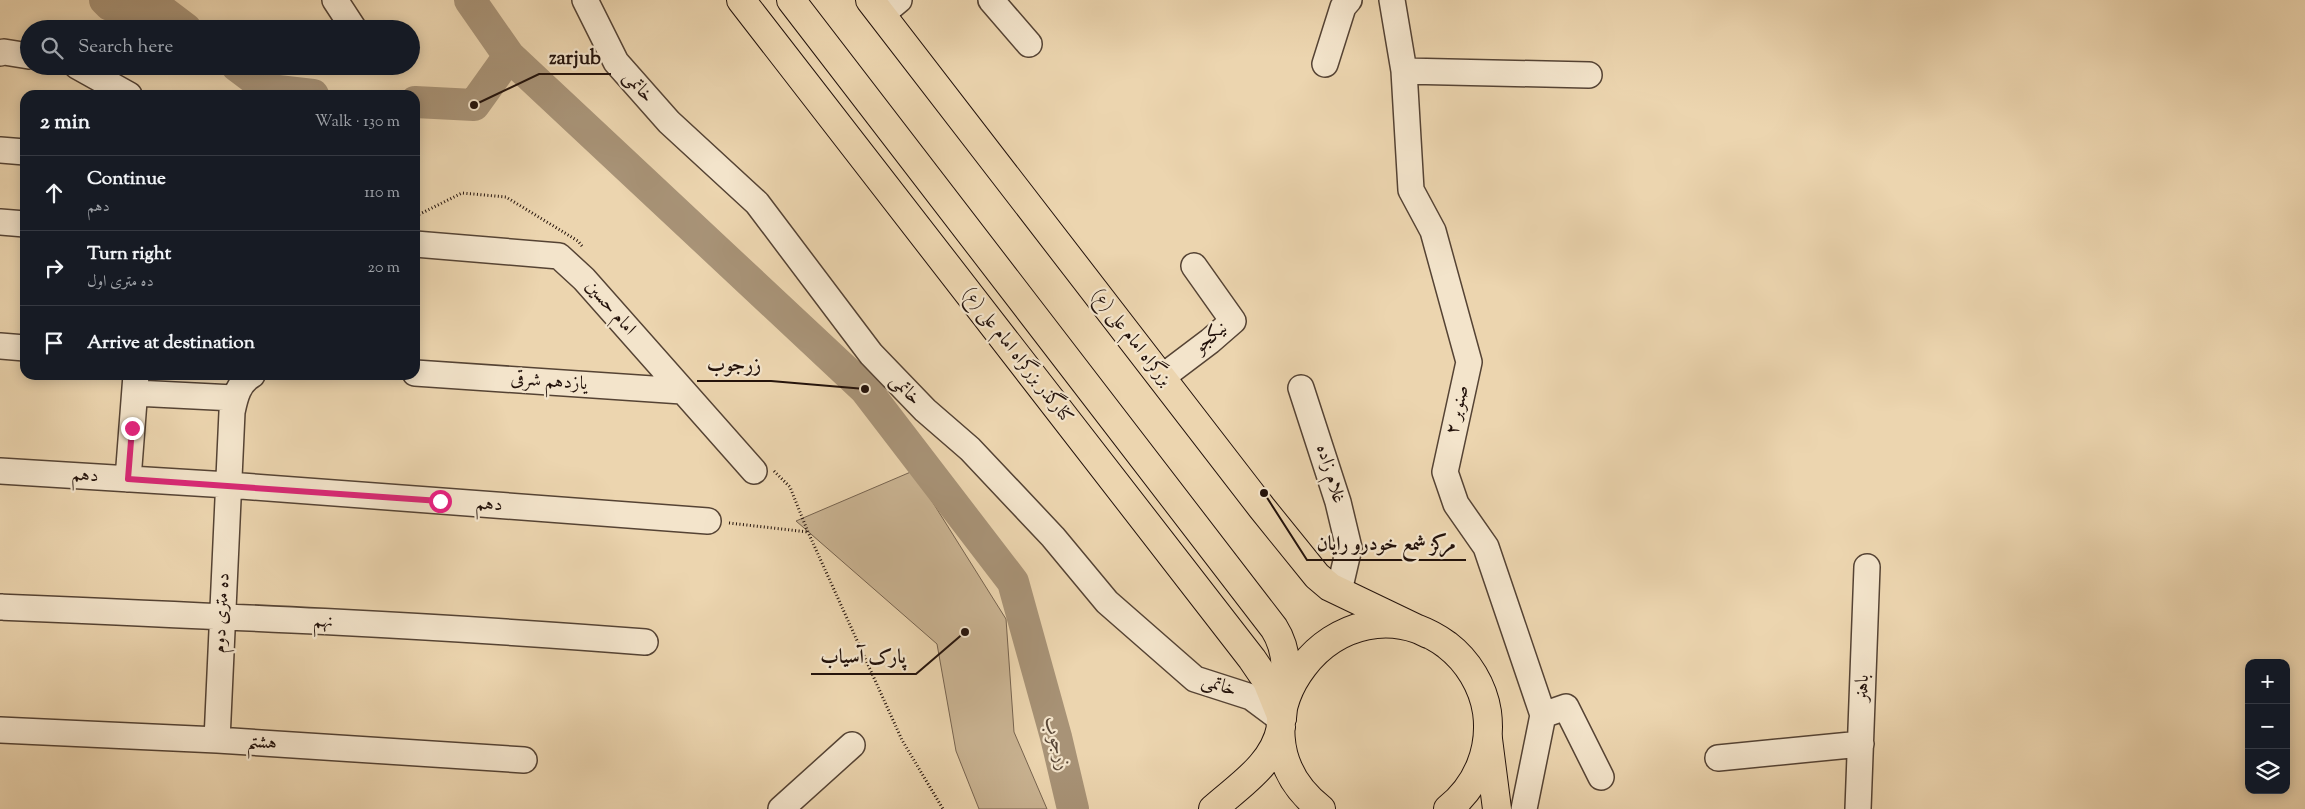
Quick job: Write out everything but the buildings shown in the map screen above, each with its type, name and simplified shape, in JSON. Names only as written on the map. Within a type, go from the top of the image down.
[{"type":"main road","name":"کنارگذر بزرگراه امام علی (ع)","points":[[741,0],[1252,659],[1266,682],[1282,720]]},
{"type":"main road","points":[[791,0],[1274,628],[1282,644],[1286,665],[1282,742],[1290,770],[1303,791],[1322,809]]},
{"type":"main road","name":"بزرگراه امام علی (ع)","points":[[883,5],[1161,378],[1314,572],[1325,583],[1339,591],[1428,634]]},
{"type":"main road","points":[[1213,809],[1265,761],[1277,743],[1287,694],[1295,677],[1313,654],[1328,642],[1355,629],[1379,625],[1406,627],[1428,634],[1452,650],[1475,677],[1486,704],[1496,809]]},
{"type":"main road","points":[[1448,809],[1462,796],[1474,780],[1485,753],[1488,738]]},
{"type":"street","points":[[334,0],[348,20]]},
{"type":"street","name":"خاتمی","points":[[585,0],[616,62],[669,122],[757,203],[872,354],[925,410],[970,449],[1053,537],[1107,602],[1195,679],[1251,697],[1282,720]]},
{"type":"street","points":[[991,0],[1029,44]]},
{"type":"street","points":[[1325,64],[1343,7],[1349,0]]},
{"type":"street","name":"صنوبر ۲","points":[[1392,0],[1404,71],[1411,190],[1433,231],[1469,362],[1445,472],[1456,504],[1486,547],[1543,715],[1526,808]]},
{"type":"street","points":[[0,53],[20,55]]},
{"type":"street","points":[[1404,71],[1589,75]]},
{"type":"street","points":[[93,75],[120,90]]},
{"type":"street","points":[[0,150],[20,152]]},
{"type":"street","points":[[0,222],[20,224]]},
{"type":"street","name":"امام حسین","points":[[420,244],[558,256],[584,279],[754,472]]},
{"type":"street","name":"نیکجو","points":[[1161,378],[1210,342],[1233,322],[1194,266]]},
{"type":"street","points":[[0,346],[20,348]]},
{"type":"street","name":"یازدهم شرقی","points":[[420,374],[682,391]]},
{"type":"street","points":[[228,485],[234,398],[243,380]]},
{"type":"street","points":[[128,479],[136,384],[234,398]]},
{"type":"street","name":"غلام زاده","points":[[1301,388],[1336,492],[1349,548],[1339,591]]},
{"type":"street","name":"دهم","points":[[0,471],[228,485],[708,521]]},
{"type":"street","name":"ده متری دوم","points":[[217,740],[228,485]]},
{"type":"street","name":"باهنر","points":[[1858,809],[1867,567]]},
{"type":"street","name":"نهم","points":[[0,607],[221,616],[536,633],[645,642]]},
{"type":"street","points":[[1543,715],[1566,707],[1601,777]]},
{"type":"street","name":"هشتم","points":[[0,730],[217,740],[524,760]]},
{"type":"street","points":[[1718,758],[1861,744]]},
{"type":"street","points":[[781,809],[852,745]]},
{"type":"path","points":[[708,521],[808,532]]},
{"type":"shaded area","points":[[913,471],[1006,619],[1014,732],[1047,809],[979,809],[956,751],[937,644],[796,521]]},
{"type":"waterway","points":[[105,0],[110,5],[157,7],[174,20]]},
{"type":"waterway","name":"زرجوب","points":[[470,0],[509,56],[865,389],[1013,582],[1056,737],[1073,809]]},
{"type":"waterway","points":[[420,102],[474,105],[509,56]]},
{"type":"waterway","points":[[249,75],[269,90]]},
{"type":"place","name":"zarjub","points":[[474,105]]},
{"type":"place","name":"زرجوب","points":[[865,389]]},
{"type":"place","name":"مرکز شمع خودرو رایان","points":[[1264,493]]},
{"type":"place","name":"پارک آسیاب","points":[[965,632]]},
{"type":"route","points":[[132,428],[128,479],[440,501]]}]
